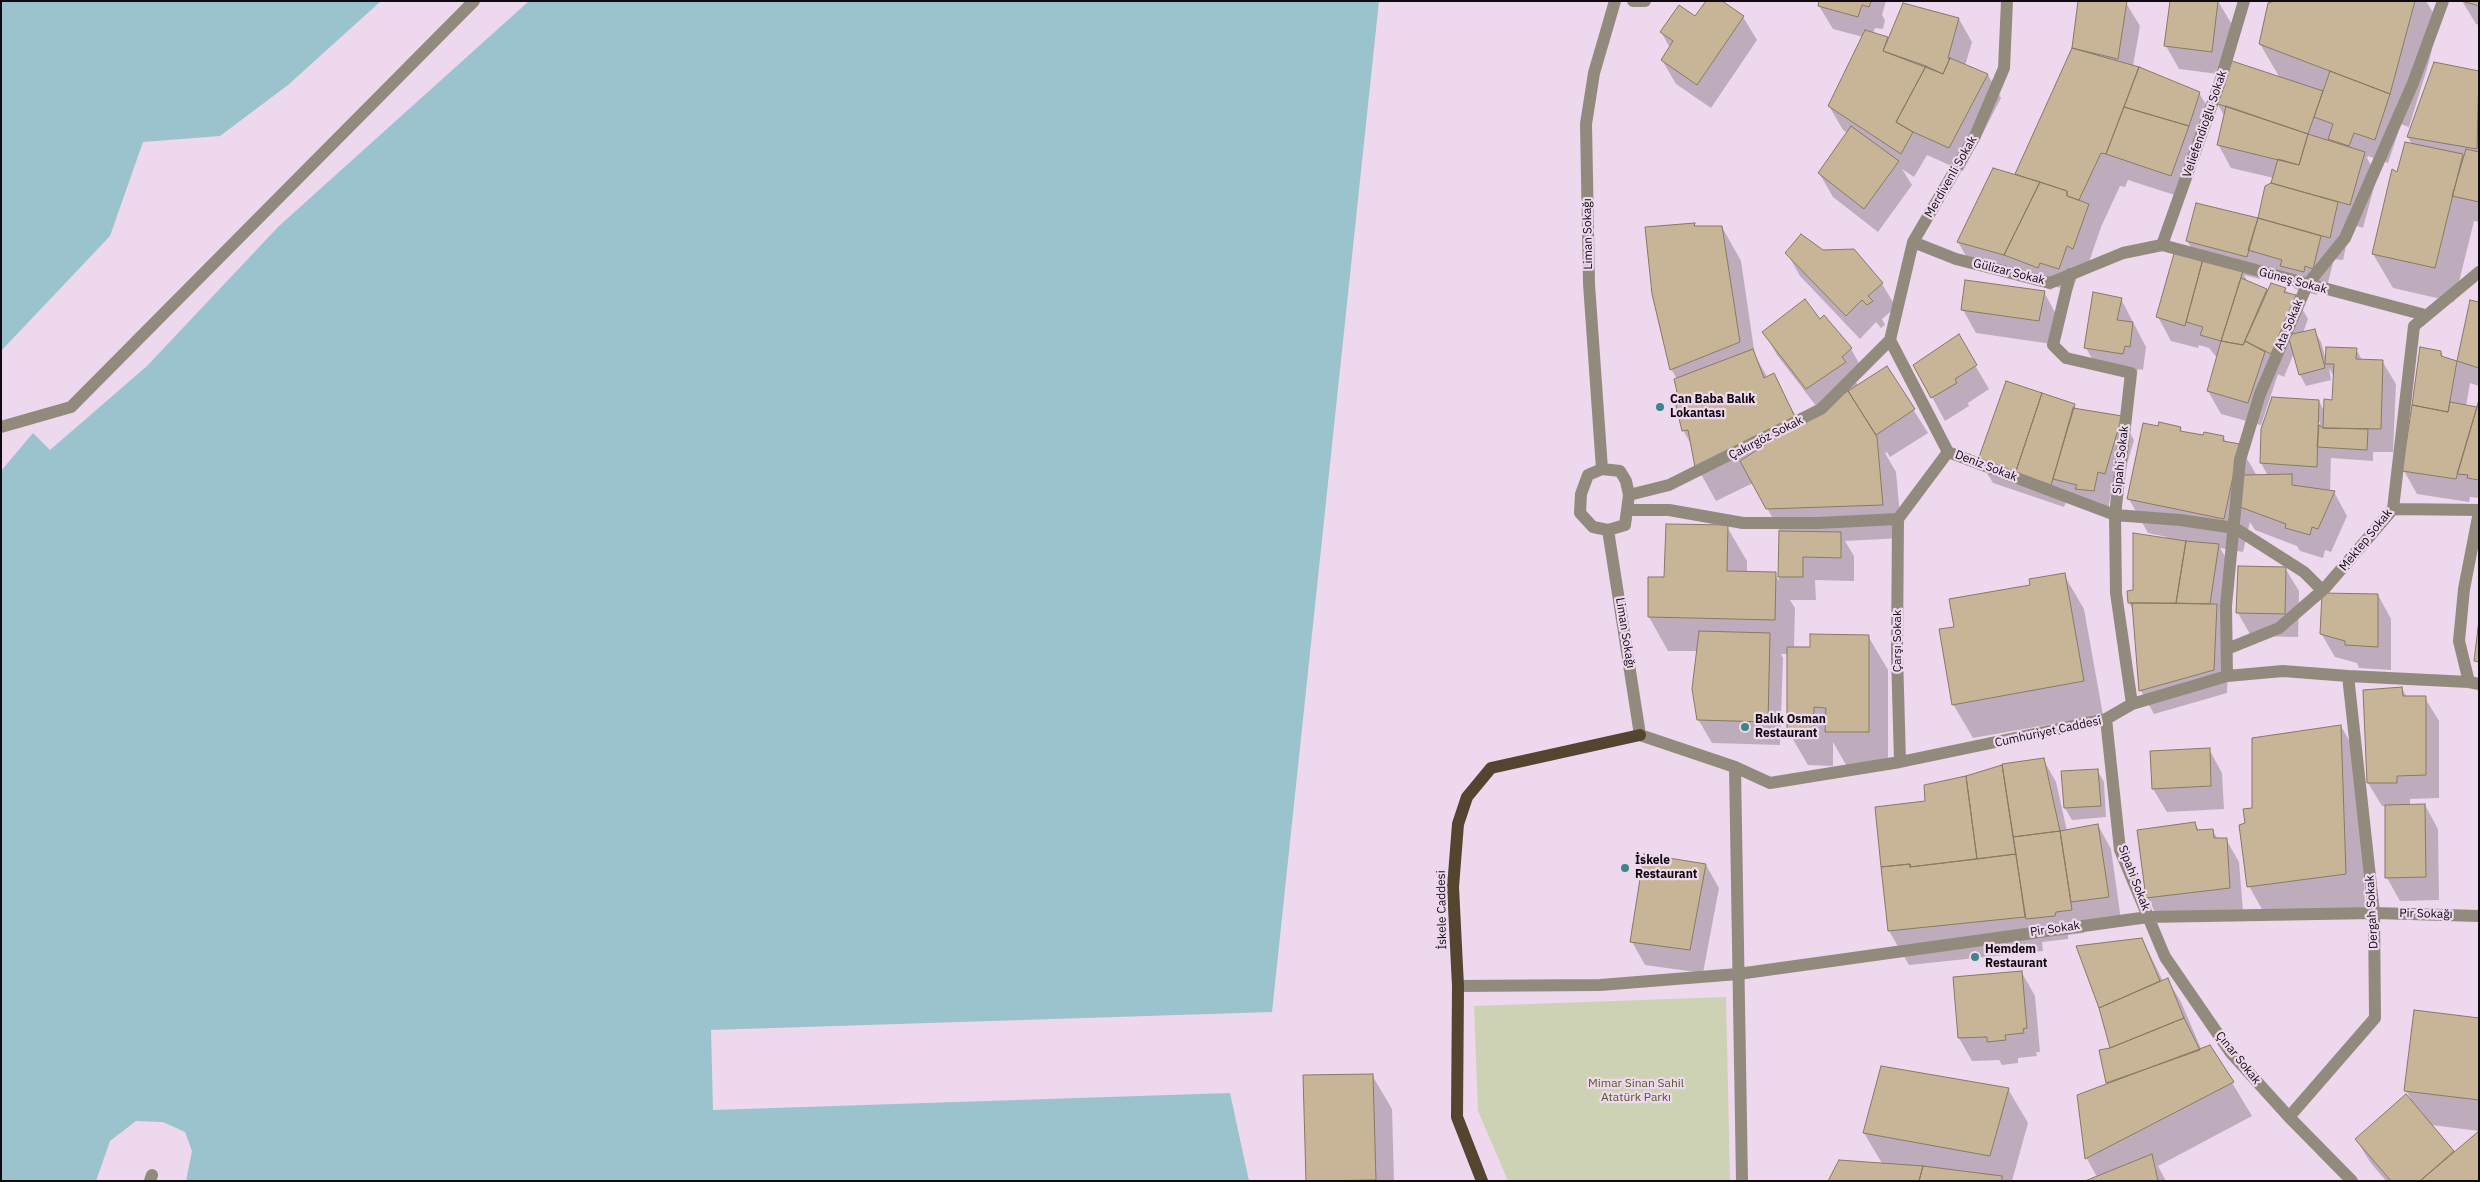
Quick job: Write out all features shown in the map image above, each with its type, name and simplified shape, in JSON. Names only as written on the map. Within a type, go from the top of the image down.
[{"type":"main road","name":"İskele Caddesi","points":[[1482,1181],[1457,1116],[1458,986],[1453,887],[1458,824],[1467,797],[1491,768],[1640,735]]},
{"type":"street","points":[[1,427],[71,407],[474,1]]},
{"type":"street","name":"Liman Sokağı","points":[[1602,469],[1589,284],[1586,124],[1594,73],[1614,1]]},
{"type":"street","points":[[1633,1],[1645,1]]},
{"type":"street","name":"Merdivenli Sokak","points":[[1886,344],[1913,242],[1975,136],[2004,68],[2007,1]]},
{"type":"street","name":"Veliefendioğlu Sokak","points":[[2162,245],[2220,82],[2244,1]]},
{"type":"street","name":"Ata Sokak","points":[[2227,676],[2226,606],[2235,528],[2240,460],[2260,394],[2307,285],[2345,238],[2413,83],[2443,1]]},
{"type":"street","name":"Gülizar Sokak","points":[[1913,242],[1956,259],[2050,283],[2123,253],[2162,245]]},
{"type":"street","name":"Güneş Sokak","points":[[2162,245],[2425,315]]},
{"type":"street","points":[[2425,315],[2479,272]]},
{"type":"street","name":"Sipahi Sokak","points":[[2070,274],[2053,345],[2066,358],[2131,373],[2115,515],[2116,593],[2132,704]]},
{"type":"street","name":"Mektep Sokak","points":[[2227,649],[2279,628],[2322,590],[2361,549],[2393,509],[2414,326],[2425,315]]},
{"type":"street","points":[[1886,344],[1948,452]]},
{"type":"street","name":"Çakırgöz Sokak","points":[[1629,495],[1669,485],[1821,409],[1886,344]]},
{"type":"street","name":"Deniz Sokak","points":[[1898,519],[1948,452],[2115,515],[2180,520],[2235,528],[2304,572],[2322,590]]},
{"type":"street","points":[[1602,469],[1620,471],[1626,482],[1629,495],[1624,525],[1608,530],[1593,527],[1580,512],[1581,494],[1588,475],[1602,469]]},
{"type":"street","points":[[2393,509],[2479,511],[2464,589],[2459,641],[2474,683]]},
{"type":"street","points":[[1628,510],[1669,510],[1743,523],[1817,523],[1898,519]]},
{"type":"street","name":"Çarşı Sokak","points":[[1898,519],[1897,654],[1900,762]]},
{"type":"street","name":"Liman Sokağı","points":[[1608,530],[1640,735]]},
{"type":"street","name":"Cumhuriyet Caddesi","points":[[1640,735],[1735,767],[1770,783],[1900,762],[2106,720],[2132,704],[2227,676],[2283,671],[2474,683]]},
{"type":"street","name":"Dergah Sokak","points":[[2289,1118],[2374,1018],[2374,913],[2348,676]]},
{"type":"street","name":"Sipahi Sokak","points":[[2106,720],[2120,850],[2148,917]]},
{"type":"street","points":[[1735,767],[1742,1181]]},
{"type":"street","name":"Pir Sokağı","points":[[2374,913],[2479,916]]},
{"type":"street","name":"Pir Sokak","points":[[1458,986],[1600,985],[1738,974],[2148,917],[2374,913]]},
{"type":"street","name":"Çınar Sokak","points":[[2148,917],[2165,957],[2231,1053],[2289,1118],[2352,1181]]},
{"type":"green space","name":"Mimar Sinan Sahil Atatürk Parkı","points":[[1726,997],[1730,1181],[1508,1181],[1478,1111],[1474,1006]]},
{"type":"shaded area","points":[[1,1],[381,1],[288,85],[220,136],[143,142],[110,236],[1,351]]},
{"type":"shaded area","points":[[529,1],[1379,1],[1272,1012],[711,1030],[713,1110],[1230,1093],[1249,1181],[186,1181],[192,1151],[185,1132],[163,1122],[136,1121],[110,1141],[96,1181],[1,1181],[1,471],[33,433],[50,450],[147,366],[279,226]]},
{"type":"building","points":[[1706,1],[1722,1],[1744,16],[1697,85],[1661,60],[1673,41],[1660,32],[1679,5],[1695,16]]},
{"type":"building","points":[[1819,1],[1871,1],[1869,7],[1862,5],[1858,17],[1818,6]]},
{"type":"building","points":[[2078,1],[2127,1],[2118,59],[2072,48]]},
{"type":"building","points":[[2170,1],[2218,1],[2212,52],[2164,46]]},
{"type":"building","points":[[2274,1],[2415,1],[2390,94],[2259,44],[2268,3]]},
{"type":"building","points":[[2462,1],[2479,1],[2479,6]]},
{"type":"building","points":[[1903,3],[1959,18],[1948,58],[1950,58],[1943,74],[1883,51]]},
{"type":"building","points":[[1865,30],[1888,37],[1883,51],[1926,66],[1896,122],[1913,132],[1901,154],[1828,106]]},
{"type":"building","points":[[2072,48],[2139,67],[2106,154],[2101,153],[2079,200],[2067,196],[2067,191],[2015,174]]},
{"type":"building","points":[[1950,58],[1988,74],[1949,148],[1896,122],[1926,66],[1943,74]]},
{"type":"building","points":[[2229,60],[2323,91],[2308,134],[2215,103]]},
{"type":"building","points":[[2434,62],[2479,71],[2477,149],[2407,137]]},
{"type":"building","points":[[2139,67],[2200,92],[2189,126],[2124,107]]},
{"type":"building","points":[[2330,71],[2390,94],[2375,140],[2354,133],[2349,146],[2328,139],[2333,124],[2314,117]]},
{"type":"building","points":[[2226,106],[2308,134],[2299,165],[2217,145]]},
{"type":"building","points":[[2124,107],[2189,126],[2171,176],[2106,154]]},
{"type":"building","points":[[1851,126],[1899,161],[1864,209],[1818,173]]},
{"type":"building","points":[[2308,134],[2365,152],[2350,205],[2271,183],[2278,159],[2299,165]]},
{"type":"building","points":[[2405,142],[2463,154],[2435,268],[2372,254],[2392,169],[2397,172]]},
{"type":"building","points":[[2466,149],[2479,152],[2479,202],[2452,196]]},
{"type":"building","points":[[1993,168],[2040,182],[2004,255],[1957,242]]},
{"type":"building","points":[[2040,182],[2067,191],[2067,196],[2089,204],[2073,249],[2067,246],[2059,269],[2040,263],[2038,268],[2004,255]]},
{"type":"building","points":[[2271,183],[2338,202],[2330,238],[2258,218],[2265,186]]},
{"type":"building","points":[[2196,203],[2258,218],[2247,257],[2186,241]]},
{"type":"building","points":[[2258,218],[2321,236],[2313,269],[2305,266],[2304,272],[2280,266],[2282,260],[2248,250]]},
{"type":"building","points":[[1695,223],[1694,226],[1722,226],[1740,342],[1670,370],[1652,294],[1645,227]]},
{"type":"building","points":[[1801,234],[1823,250],[1854,249],[1883,283],[1868,296],[1873,301],[1867,305],[1862,300],[1846,316],[1785,253]]},
{"type":"building","points":[[2175,250],[2203,259],[2185,326],[2156,317]]},
{"type":"building","points":[[2203,259],[2243,271],[2221,341],[2200,335],[2203,327],[2186,322]]},
{"type":"building","points":[[2241,278],[2267,289],[2243,345],[2221,341]]},
{"type":"building","points":[[1965,280],[2045,291],[2039,321],[1961,310]]},
{"type":"building","points":[[2271,283],[2286,288],[2284,292],[2296,295],[2271,354],[2245,341]]},
{"type":"building","points":[[2093,292],[2122,298],[2117,320],[2133,322],[2130,347],[2125,346],[2123,354],[2084,348]]},
{"type":"building","points":[[1805,299],[1820,319],[1824,315],[1852,348],[1842,357],[1846,362],[1806,389],[1762,332]]},
{"type":"building","points":[[2470,300],[2479,302],[2479,368],[2457,361]]},
{"type":"building","points":[[2315,329],[2325,368],[2299,375],[2288,335]]},
{"type":"building","points":[[1959,334],[1977,365],[1955,379],[1957,383],[1931,398],[1913,365]]},
{"type":"building","points":[[2221,341],[2243,345],[2245,341],[2265,352],[2248,403],[2207,391]]},
{"type":"building","points":[[2326,347],[2357,348],[2356,359],[2383,360],[2381,429],[2323,428],[2324,399],[2332,400],[2334,364],[2325,364]]},
{"type":"building","points":[[2420,347],[2441,351],[2441,356],[2457,361],[2448,412],[2412,405]]},
{"type":"building","points":[[1753,349],[1764,378],[1774,373],[1796,419],[1695,467],[1688,430],[1682,431],[1673,393],[1677,392],[1674,379]]},
{"type":"building","points":[[1887,366],[1915,409],[1876,435],[1848,391]]},
{"type":"building","points":[[2006,381],[2042,393],[2015,474],[1978,460]]},
{"type":"building","points":[[1848,391],[1877,437],[1883,505],[1766,509],[1740,461]]},
{"type":"building","points":[[2042,393],[2075,404],[2051,485],[2015,474]]},
{"type":"building","points":[[2272,397],[2319,400],[2317,467],[2260,463],[2261,429]]},
{"type":"building","points":[[2479,400],[2479,480],[2467,478],[2468,475],[2457,474]]},
{"type":"building","points":[[2450,402],[2477,407],[2456,479],[2402,471],[2412,405],[2448,412]]},
{"type":"building","points":[[2073,408],[2122,416],[2105,474],[2098,472],[2094,491],[2075,489],[2077,485],[2053,479]]},
{"type":"building","points":[[2159,422],[2181,427],[2180,431],[2203,435],[2204,432],[2224,436],[2223,441],[2240,444],[2224,519],[2127,499],[2143,423],[2158,426]]},
{"type":"building","points":[[2319,425],[2323,428],[2368,429],[2367,450],[2317,447]]},
{"type":"building","points":[[2292,474],[2292,485],[2335,491],[2318,529],[2312,527],[2310,535],[2285,528],[2286,524],[2240,507],[2242,475]]},
{"type":"building","points":[[1666,524],[1728,525],[1727,571],[1776,572],[1775,620],[1648,617],[1648,577],[1664,577]]},
{"type":"building","points":[[1779,531],[1841,532],[1841,558],[1803,557],[1803,577],[1778,577]]},
{"type":"building","points":[[2133,533],[2186,541],[2176,603],[2128,603],[2127,591],[2133,590]]},
{"type":"building","points":[[2186,541],[2219,544],[2210,604],[2176,603]]},
{"type":"building","points":[[2238,566],[2286,567],[2285,614],[2236,613]]},
{"type":"building","points":[[2065,573],[2084,681],[1952,705],[1939,629],[1954,627],[1949,599],[2030,585],[2029,579]]},
{"type":"building","points":[[2322,593],[2378,594],[2378,647],[2345,645],[2345,641],[2320,634]]},
{"type":"building","points":[[2132,603],[2217,604],[2214,670],[2139,691]]},
{"type":"building","points":[[2479,620],[2479,662],[2474,661]]},
{"type":"building","points":[[1699,631],[1770,633],[1768,722],[1697,720],[1692,689]]},
{"type":"building","points":[[1810,634],[1869,635],[1869,732],[1825,732],[1826,708],[1814,707],[1814,732],[1787,732],[1787,647],[1810,647]]},
{"type":"building","points":[[2402,687],[2403,696],[2426,696],[2426,775],[2397,776],[2397,783],[2367,783],[2363,690]]},
{"type":"building","points":[[2341,725],[2346,874],[2247,887],[2239,825],[2245,823],[2243,809],[2252,808],[2252,738]]},
{"type":"building","points":[[2210,748],[2211,786],[2152,789],[2150,751]]},
{"type":"building","points":[[2044,758],[2060,831],[2013,837],[2002,764]]},
{"type":"building","points":[[2002,765],[2016,854],[1977,859],[1966,776]]},
{"type":"building","points":[[2098,769],[2101,806],[2064,808],[2061,771]]},
{"type":"building","points":[[1966,776],[1977,859],[1910,867],[1910,864],[1881,867],[1875,807],[1925,801],[1924,785]]},
{"type":"building","points":[[2425,804],[2426,877],[2385,878],[2385,805]]},
{"type":"building","points":[[2195,822],[2197,830],[2213,829],[2214,838],[2227,838],[2230,888],[2146,898],[2137,830]]},
{"type":"building","points":[[2098,824],[2109,897],[2071,902],[2060,831]]},
{"type":"building","points":[[2060,831],[2072,910],[2056,912],[2055,916],[2026,919],[2013,837]]},
{"type":"building","points":[[1644,854],[1706,864],[1690,950],[1630,942]]},
{"type":"building","points":[[2016,854],[2025,917],[1888,931],[1881,867],[1910,864],[1910,867]]},
{"type":"building","points":[[2142,938],[2160,981],[2099,1008],[2076,946]]},
{"type":"building","points":[[2022,971],[2027,1028],[2023,1029],[2024,1033],[2005,1035],[2006,1040],[1987,1042],[1987,1037],[1958,1038],[1953,977]]},
{"type":"building","points":[[2168,978],[2184,1018],[2110,1048],[2099,1008]]},
{"type":"building","points":[[2414,1010],[2479,1018],[2479,1100],[2404,1091]]},
{"type":"building","points":[[2184,1018],[2200,1050],[2106,1083],[2099,1050],[2110,1048]]},
{"type":"building","points":[[2210,1045],[2234,1082],[2085,1159],[2077,1095]]},
{"type":"building","points":[[1881,1066],[2009,1088],[1990,1156],[1863,1133]]},
{"type":"building","points":[[1373,1074],[1376,1180],[1306,1181],[1303,1075]]},
{"type":"building","points":[[2406,1094],[2454,1151],[2420,1181],[2391,1181],[2355,1139]]},
{"type":"building","points":[[2479,1131],[2479,1181],[2420,1181]]},
{"type":"building","points":[[2152,1154],[2158,1181],[2085,1181]]},
{"type":"building","points":[[1839,1160],[1923,1166],[1919,1181],[1828,1181]]},
{"type":"building","points":[[1923,1166],[2002,1176],[2002,1181],[1919,1181]]},
{"type":"place","name":"Can Baba Balık Lokantası","points":[[1660,407]]},
{"type":"place","name":"Balık Osman Restaurant","points":[[1745,727]]},
{"type":"place","name":"İskele Restaurant","points":[[1625,868]]},
{"type":"place","name":"Hemdem Restaurant","points":[[1975,957]]}]
